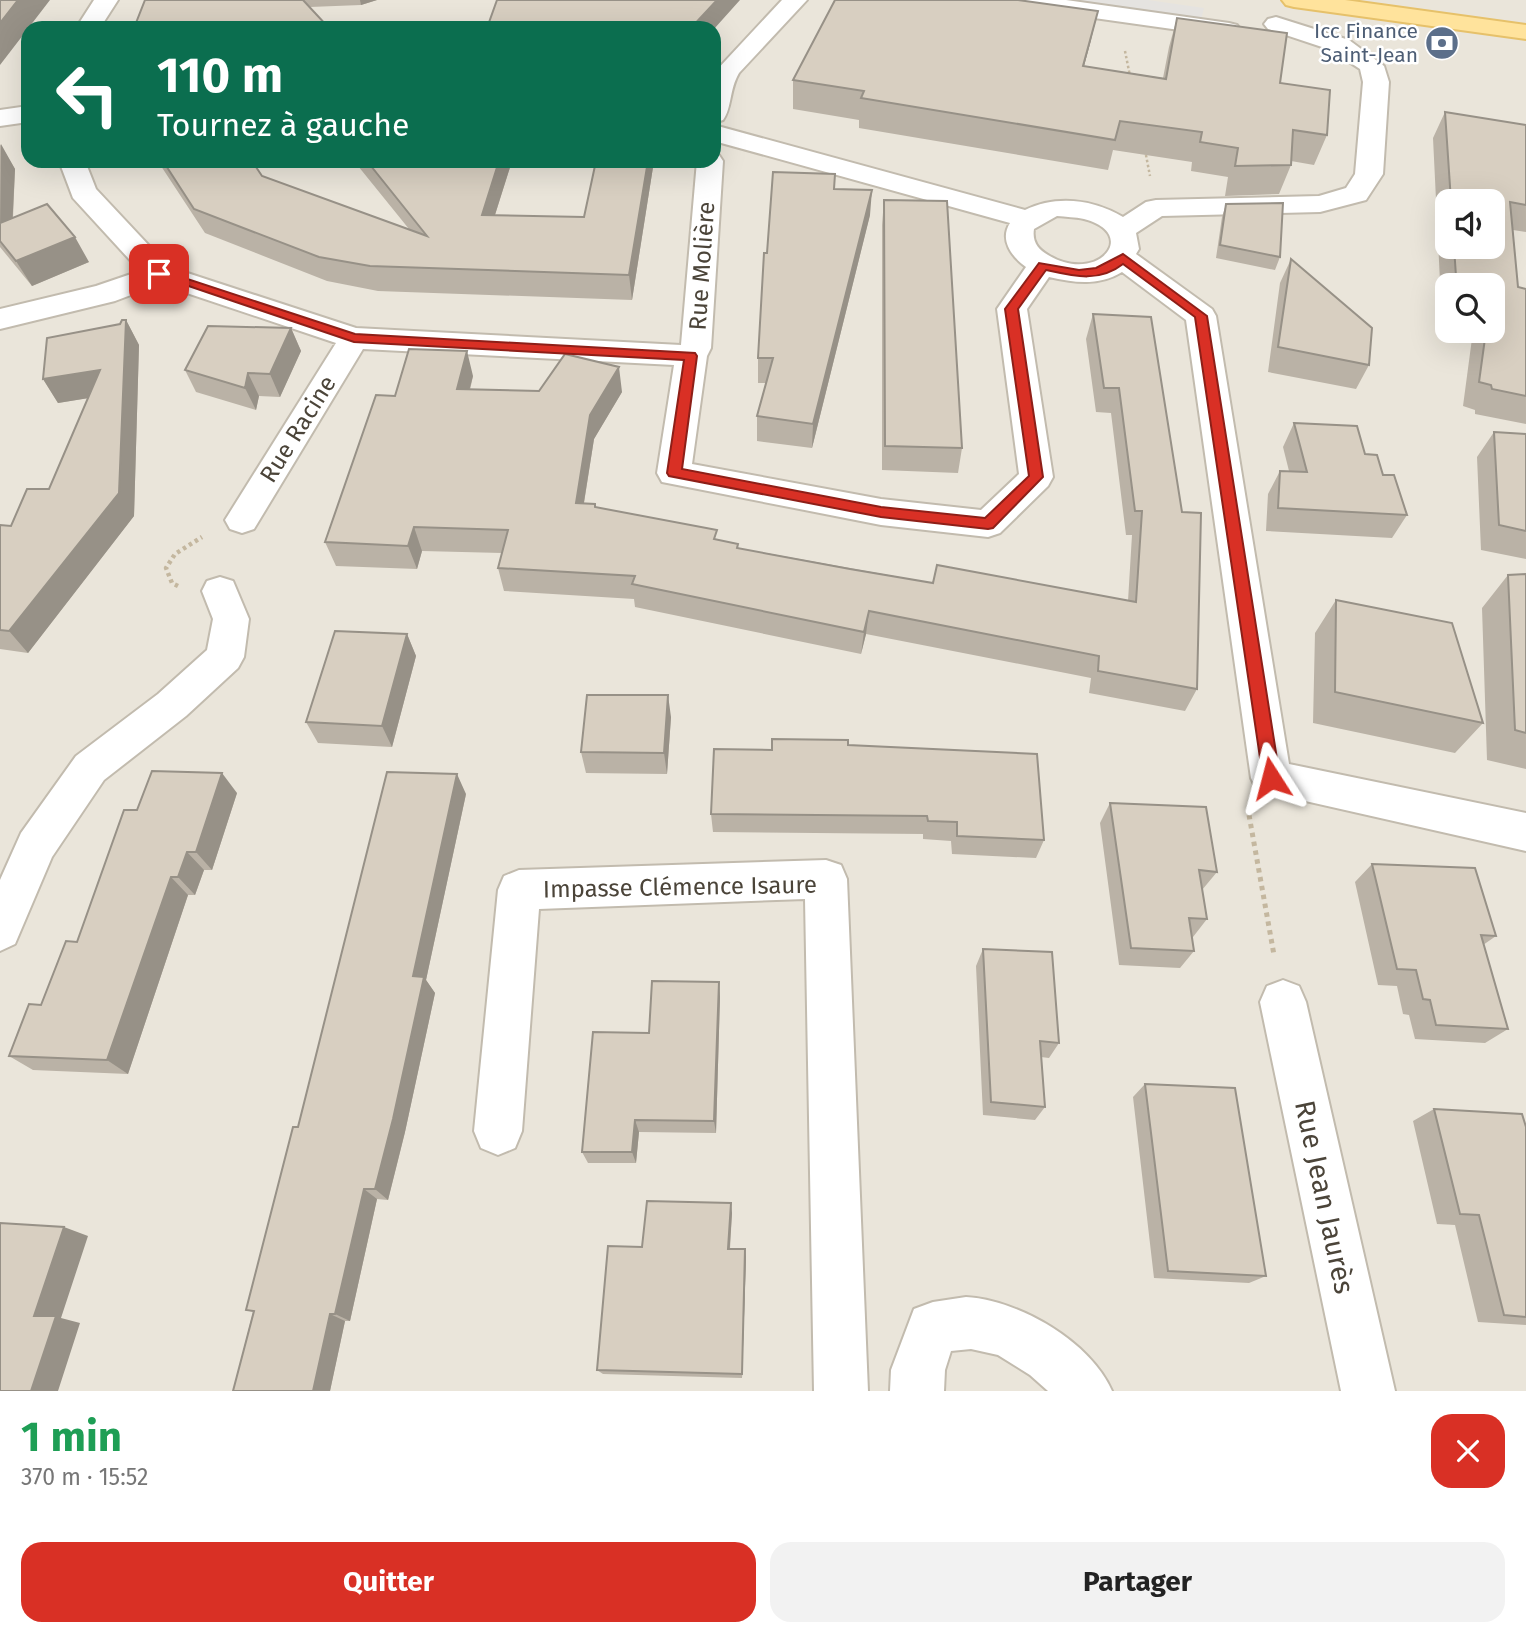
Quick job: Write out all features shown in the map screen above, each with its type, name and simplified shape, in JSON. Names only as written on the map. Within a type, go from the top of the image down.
[{"type":"main road","points":[[1294,0],[1332,3],[1526,32]]},
{"type":"main road","points":[[1403,0],[1526,15]]},
{"type":"street","points":[[92,21],[106,0]]},
{"type":"street","points":[[721,83],[729,69],[795,0]]},
{"type":"street","points":[[1016,0],[1291,38],[1321,37]]},
{"type":"street","points":[[1321,37],[1334,18],[1332,3]]},
{"type":"street","points":[[1246,32],[1267,29],[1277,12],[1356,54],[1372,66],[1376,82],[1369,174],[1356,194],[1320,204],[1156,208],[1122,244],[1112,267],[1097,272],[1079,274],[1043,265],[1028,255],[1020,242],[1019,230],[1027,219],[1048,210],[1075,208],[1094,212],[1110,220],[1122,244],[1201,316],[1271,778],[1526,832]]},
{"type":"street","points":[[0,118],[21,115]]},
{"type":"street","points":[[721,135],[1027,219]]},
{"type":"street","points":[[74,168],[83,192],[159,274],[354,338],[691,356]]},
{"type":"street","name":"Rue Molière","points":[[709,168],[696,348],[691,356],[674,473],[881,512],[988,524],[1036,477],[1012,309],[1043,265]]},
{"type":"street","points":[[0,319],[104,294],[159,274]]},
{"type":"street","name":"Rue Racine","points":[[242,520],[354,338]]},
{"type":"street","points":[[0,930],[36,846],[90,768],[172,705],[225,657],[231,619],[220,591]]},
{"type":"street","name":"Impasse Clémence Isaure","points":[[498,1131],[519,890],[826,879],[841,1391]]},
{"type":"street","name":"Rue Jean Jaurès","points":[[1283,1002],[1368,1391]]},
{"type":"street","points":[[917,1391],[918,1370],[933,1328],[970,1323],[1014,1336],[1068,1370],[1085,1391]]},
{"type":"path","points":[[1118,16],[1131,80]]},
{"type":"path","points":[[1143,144],[1156,208]]},
{"type":"path","points":[[1271,778],[1246,798],[1283,1002]]},
{"type":"shaded area","points":[[0,0],[1526,0],[1526,1391],[0,1391]]},
{"type":"shaded area","points":[[1059,0],[1148,0],[1204,8],[1201,20]]},
{"type":"building","points":[[0,0],[18,0],[0,23]]},
{"type":"building","points":[[145,0],[303,0],[322,21],[137,21]]},
{"type":"building","points":[[497,0],[717,0],[698,21],[490,21]]},
{"type":"building","points":[[835,0],[1018,0],[1098,11],[1083,66],[1166,79],[1177,18],[1287,33],[1280,83],[1330,90],[1327,135],[1293,130],[1291,165],[1235,166],[1238,148],[1200,142],[1202,132],[1120,121],[1115,140],[861,98],[864,91],[793,80]]},
{"type":"building","points":[[1445,112],[1526,125],[1526,205],[1510,202],[1518,287],[1526,289],[1526,396],[1492,389],[1491,385],[1479,382],[1484,343],[1505,343],[1505,273],[1456,273],[1455,259],[1505,259],[1505,189],[1450,189]]},
{"type":"building","points":[[168,168],[257,168],[262,176],[427,236],[373,168],[497,168],[482,215],[584,217],[594,168],[647,168],[629,275],[370,266],[319,257],[194,209]]},
{"type":"building","points":[[773,172],[835,174],[834,189],[872,190],[813,424],[757,416],[773,358],[758,358],[764,253],[767,253]]},
{"type":"building","points":[[884,200],[947,201],[962,448],[885,446]]},
{"type":"building","points":[[1283,203],[1280,257],[1220,245],[1226,204]]},
{"type":"building","points":[[47,204],[75,237],[16,261],[0,241],[0,223]]},
{"type":"building","points":[[1291,259],[1372,328],[1369,365],[1278,347]]},
{"type":"building","points":[[1093,314],[1151,317],[1182,512],[1201,513],[1197,689],[1098,671],[1099,656],[869,611],[864,632],[632,584],[635,576],[498,568],[508,530],[414,527],[408,546],[325,542],[376,395],[395,396],[409,349],[467,351],[457,389],[539,391],[565,354],[619,367],[590,415],[576,503],[595,504],[595,507],[717,530],[714,539],[738,544],[737,548],[850,569],[933,583],[937,565],[1136,602],[1142,511],[1135,511],[1119,388],[1104,388]]},
{"type":"building","points":[[122,320],[126,320],[119,493],[9,631],[0,630],[0,525],[11,526],[27,489],[49,489],[100,370],[43,379],[47,338],[120,324]]},
{"type":"building","points":[[208,326],[291,328],[270,374],[248,373],[245,388],[185,370]]},
{"type":"building","points":[[1294,423],[1357,426],[1365,454],[1377,455],[1383,475],[1394,475],[1407,515],[1278,508],[1280,471],[1307,472]]},
{"type":"building","points":[[1494,432],[1526,434],[1526,531],[1499,525]]},
{"type":"building","points":[[1526,574],[1526,733],[1515,730],[1508,575]]},
{"type":"building","points":[[1336,600],[1452,623],[1483,723],[1335,692]]},
{"type":"building","points":[[335,631],[407,634],[382,726],[306,722]]},
{"type":"building","points":[[587,695],[668,695],[664,753],[581,752]]},
{"type":"building","points":[[772,739],[848,740],[848,745],[1037,754],[1044,840],[957,836],[957,822],[928,821],[927,816],[711,814],[714,749],[772,750]]},
{"type":"building","points":[[152,771],[222,773],[196,852],[187,852],[178,877],[171,877],[107,1060],[9,1056],[29,1004],[41,1005],[66,941],[77,942],[124,810],[137,810]]},
{"type":"building","points":[[387,772],[457,774],[413,976],[424,977],[393,1119],[375,1189],[364,1189],[335,1314],[330,1314],[313,1391],[233,1391],[254,1311],[246,1310],[293,1127],[298,1127]]},
{"type":"building","points":[[1110,803],[1206,807],[1217,872],[1199,870],[1207,919],[1189,918],[1194,951],[1131,948]]},
{"type":"building","points":[[1372,864],[1475,868],[1496,936],[1481,935],[1508,1029],[1436,1025],[1430,1000],[1423,999],[1416,970],[1397,969]]},
{"type":"building","points":[[983,949],[1052,952],[1059,1043],[1040,1041],[1045,1107],[991,1102]]},
{"type":"building","points":[[652,981],[719,982],[714,1121],[635,1120],[632,1152],[582,1152],[593,1032],[649,1033]]},
{"type":"building","points":[[1145,1084],[1235,1088],[1266,1276],[1168,1271]]},
{"type":"building","points":[[1434,1109],[1522,1114],[1526,1127],[1526,1317],[1504,1315],[1479,1215],[1460,1214]]},
{"type":"building","points":[[647,1201],[731,1203],[728,1249],[745,1249],[742,1374],[597,1370],[608,1246],[642,1247]]},
{"type":"building","points":[[0,1223],[64,1227],[34,1316],[56,1316],[31,1391],[0,1391]]},
{"type":"place","name":"Icc Finance Saint-Jean","points":[[1442,43]]},
{"type":"route","points":[[159,274],[354,338],[691,356],[674,473],[881,512],[988,524],[1036,477],[1012,309],[1043,265],[1079,274],[1112,267],[1123,258],[1201,316],[1271,778]]}]
